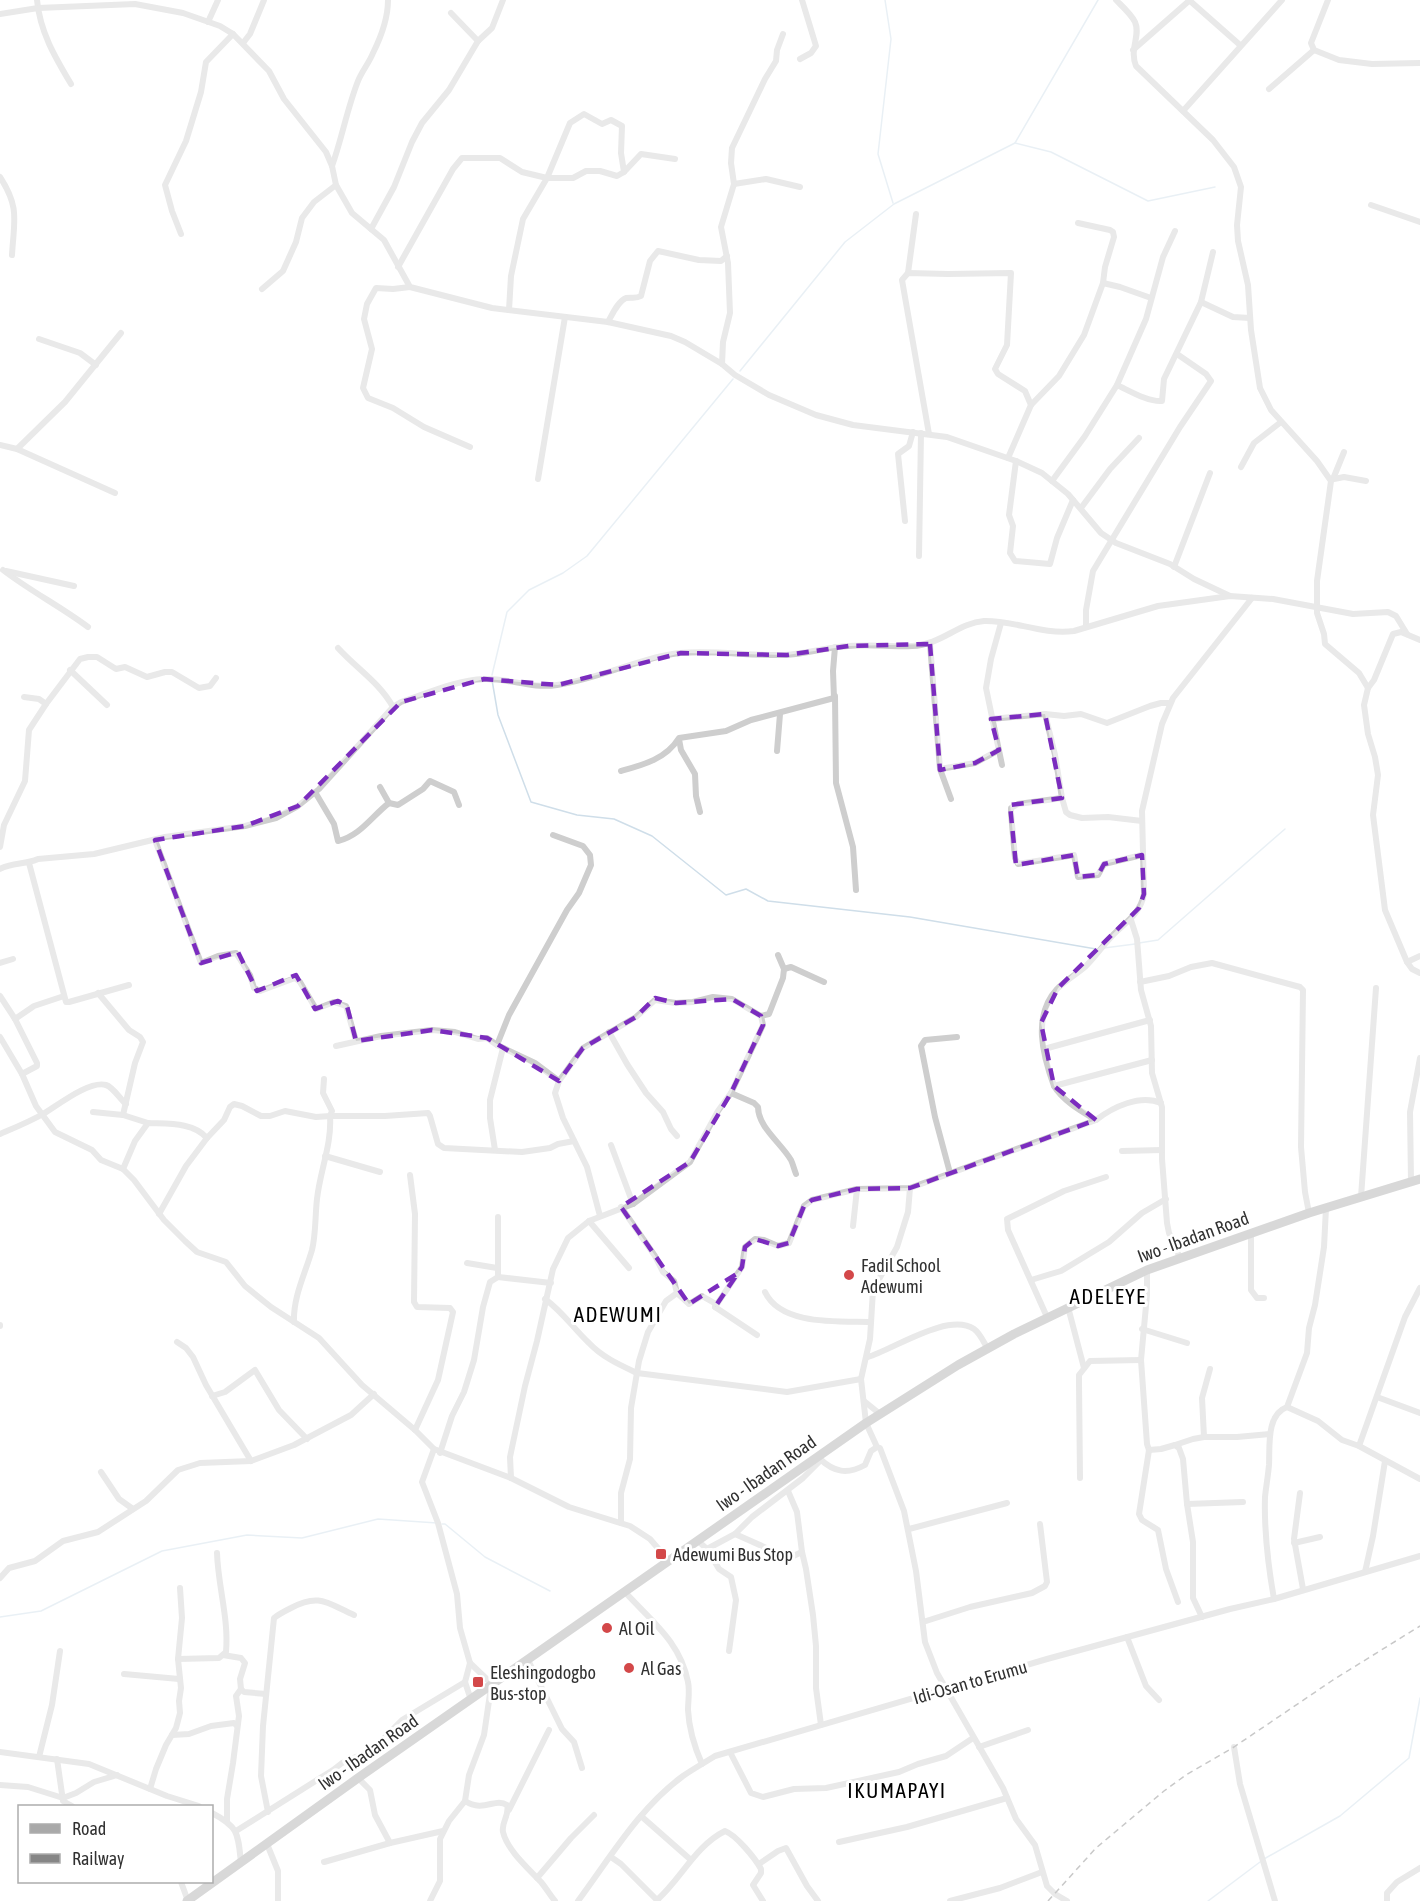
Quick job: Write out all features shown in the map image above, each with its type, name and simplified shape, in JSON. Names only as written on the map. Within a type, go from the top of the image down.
[{"type":"main road","name":"Iwo - Ibadan Road","points":[[213,1883],[358,1778],[866,1423],[988,1348],[1047,1317],[1147,1270],[1309,1213],[1416,1180]]},
{"type":"main road","name":"Iwo - Ibadan Road","points":[[187,1901],[213,1883]]},
{"type":"street","points":[[37,0],[46,39],[71,84]]},
{"type":"street","points":[[208,22],[218,0]]},
{"type":"street","points":[[243,43],[250,34],[264,0]]},
{"type":"street","points":[[332,166],[357,84],[363,68],[373,55],[384,24],[388,11],[388,0]]},
{"type":"street","points":[[371,229],[394,187],[422,123],[449,90],[478,41],[492,28],[503,0]]},
{"type":"street","points":[[800,59],[811,53],[816,46],[802,0]]},
{"type":"street","points":[[1116,0],[1135,22],[1137,29],[1133,50],[1136,66],[1213,140],[1234,167],[1239,178],[1241,193],[1237,225],[1238,241],[1248,285],[1250,318],[1260,388],[1267,404],[1281,422],[1332,480]]},
{"type":"street","points":[[1133,50],[1189,0],[1240,45]]},
{"type":"street","points":[[1183,111],[1282,0]]},
{"type":"street","points":[[1328,0],[1311,43],[1314,50],[1339,60],[1372,64],[1420,63]]},
{"type":"street","points":[[0,14],[38,8],[135,4],[183,13],[233,34],[269,71],[284,99],[326,152],[336,185],[352,213],[384,240],[410,287]]},
{"type":"street","points":[[451,13],[478,41]]},
{"type":"street","points":[[181,234],[165,185],[186,141],[201,92],[206,62],[233,34]]},
{"type":"street","points":[[722,364],[723,342],[730,313],[727,256],[721,227],[734,184],[731,163],[732,148],[776,61],[783,34]]},
{"type":"street","points":[[1269,89],[1314,50]]},
{"type":"street","points":[[509,310],[511,276],[523,219],[547,178],[570,123],[584,114],[602,124],[611,120],[622,126],[621,153],[624,172]]},
{"type":"street","points":[[398,267],[453,169],[462,158],[500,158],[522,172],[547,178],[573,178],[586,171],[600,171],[617,176],[641,154],[675,159]]},
{"type":"street","points":[[0,177],[11,194],[15,206],[12,255]]},
{"type":"street","points":[[734,184],[766,179],[800,187]]},
{"type":"street","points":[[262,290],[284,271],[296,242],[302,218],[314,202],[336,185]]},
{"type":"street","points":[[1371,206],[1420,222]]},
{"type":"street","points":[[916,214],[908,273],[902,280],[929,434]]},
{"type":"street","points":[[1008,458],[1031,405],[1059,376],[1084,335],[1103,283],[1114,237],[1113,232],[1078,223]]},
{"type":"street","points":[[1052,481],[1085,436],[1117,385],[1146,319],[1163,257],[1175,231]]},
{"type":"street","points":[[608,322],[620,302],[626,298],[641,296],[650,261],[658,251],[716,262],[726,259],[727,256]]},
{"type":"street","points":[[1117,385],[1146,398],[1162,401],[1164,379],[1201,302],[1213,252]]},
{"type":"street","points":[[908,273],[1011,273],[1007,345],[995,369],[998,374],[1025,391],[1031,405]]},
{"type":"street","points":[[1103,283],[1151,298]]},
{"type":"street","points":[[470,447],[424,427],[393,408],[368,398],[363,388],[372,349],[364,318],[367,304],[376,288],[410,287],[492,308],[608,322],[671,336],[722,364],[735,375],[769,395],[816,415],[853,426],[947,437],[1016,461],[1042,473],[1068,494],[1101,533],[1112,538],[1116,543],[1174,567],[1230,596]]},
{"type":"street","points":[[1201,302],[1233,317],[1250,318]]},
{"type":"street","points":[[538,479],[565,317]]},
{"type":"street","points":[[17,449],[65,402],[121,333]]},
{"type":"street","points":[[39,339],[80,353],[96,365]]},
{"type":"street","points":[[1086,627],[1086,610],[1093,571],[1180,427],[1211,381],[1206,374],[1177,354]]},
{"type":"street","points":[[1241,467],[1254,443],[1281,422]]},
{"type":"street","points":[[905,521],[898,454],[909,446],[917,432]]},
{"type":"street","points":[[917,432],[919,556]]},
{"type":"street","points":[[1081,508],[1110,469],[1139,438]]},
{"type":"street","points":[[0,445],[17,449],[115,493]]},
{"type":"street","points":[[1344,452],[1332,480],[1320,553],[1316,607],[1325,644],[1359,673],[1368,688]]},
{"type":"street","points":[[1016,461],[1009,515],[1013,526],[1010,554],[1015,561],[1050,564],[1057,538],[1073,500]]},
{"type":"street","points":[[1174,567],[1210,473]]},
{"type":"street","points":[[1332,480],[1344,477],[1366,481]]},
{"type":"street","points":[[1,570],[74,586]]},
{"type":"street","points":[[1,570],[88,627]]},
{"type":"street","points":[[0,869],[19,862],[29,863],[38,859],[103,853],[155,840],[244,826],[276,818],[298,806],[315,792],[393,707],[401,702],[456,683],[496,679],[530,685],[558,685],[608,673],[642,661],[681,653],[787,655],[835,647],[930,644],[970,624],[987,621],[1062,633],[1158,606],[1230,596],[1353,614],[1388,612],[1396,616],[1407,634]]},
{"type":"street","points":[[1096,1120],[1057,1092],[1044,1050],[1041,1023],[1054,993],[1131,920],[1139,908],[1144,894],[1142,821],[1144,795],[1162,724],[1170,703],[1252,598]]},
{"type":"street","points":[[1000,623],[986,688],[1002,765]]},
{"type":"street","points":[[1420,640],[1401,632],[1393,634],[1374,680],[1368,688],[1364,705],[1378,775],[1373,815],[1377,860],[1388,920],[1407,962],[1412,969],[1420,973]]},
{"type":"street","points":[[930,644],[940,769],[951,799]]},
{"type":"street","points":[[679,738],[726,731],[751,720],[834,698],[835,647]]},
{"type":"street","points":[[835,647],[836,783],[853,847],[856,890]]},
{"type":"street","points":[[339,648],[350,662],[378,687],[393,707]]},
{"type":"street","points":[[0,847],[4,825],[25,781],[29,730],[80,659],[97,657],[116,669],[125,668],[147,677],[172,672],[199,688],[210,686],[216,678]]},
{"type":"street","points":[[70,670],[107,705]]},
{"type":"street","points":[[24,697],[39,699],[46,704]]},
{"type":"street","points":[[991,719],[1045,714],[1064,716],[1081,714],[1107,723],[1150,706],[1170,703]]},
{"type":"street","points":[[777,751],[780,714]]},
{"type":"street","points":[[1045,714],[1066,812],[1082,818],[1108,817],[1142,821]]},
{"type":"street","points":[[621,771],[652,761],[672,750],[679,738]]},
{"type":"street","points":[[679,738],[681,750],[695,774],[696,796],[700,812]]},
{"type":"street","points":[[940,769],[975,764],[999,750]]},
{"type":"street","points":[[380,787],[389,803],[398,805],[423,789],[430,781],[454,792],[459,806]]},
{"type":"street","points":[[315,792],[333,824],[338,841],[358,833],[389,803]]},
{"type":"street","points":[[1062,798],[1018,804],[1011,808],[1015,858],[1018,864],[1074,855],[1078,877],[1098,875],[1104,864],[1142,855]]},
{"type":"street","points":[[495,1150],[490,1100],[500,1046],[509,1016],[567,910],[579,893],[591,865],[590,855],[583,846],[553,835]]},
{"type":"street","points":[[155,840],[201,963],[218,956],[236,953],[250,975],[254,988],[260,991],[291,978],[297,979],[315,1009],[318,1010],[334,1002],[346,1006],[356,1041]]},
{"type":"street","points":[[29,863],[66,1002],[129,985]]},
{"type":"street","points":[[1131,920],[1137,939],[1140,982],[1150,1020],[1152,1073],[1161,1103],[1162,1150],[1169,1233],[1180,1258]]},
{"type":"street","points":[[600,1216],[587,1167],[555,1093],[559,1081],[583,1048],[636,1017],[655,1000],[676,1003],[713,997],[732,999],[761,1016],[769,1014],[776,1001],[784,969],[778,955]]},
{"type":"street","points":[[1407,962],[1420,956]]},
{"type":"street","points":[[0,963],[13,959]]},
{"type":"street","points":[[1140,982],[1212,963],[1300,987],[1303,990],[1301,1147],[1309,1213]]},
{"type":"street","points":[[784,969],[791,967],[825,982]]},
{"type":"street","points":[[1361,1197],[1376,988]]},
{"type":"street","points":[[98,993],[129,1030],[140,1037],[143,1042],[135,1064],[123,1115]]},
{"type":"street","points":[[0,996],[15,1019],[37,1064],[22,1074]]},
{"type":"street","points":[[15,1019],[34,1006],[64,996]]},
{"type":"street","points":[[511,1478],[510,1457],[553,1269],[568,1238],[589,1221],[633,1204],[690,1162],[718,1111],[731,1093],[763,1025],[761,1016]]},
{"type":"street","points":[[1044,1050],[1150,1020]]},
{"type":"street","points":[[336,1046],[381,1035],[432,1030],[455,1032],[478,1039],[487,1038],[534,1063],[559,1081]]},
{"type":"street","points":[[609,1032],[623,1059],[646,1093],[663,1112],[677,1136]]},
{"type":"street","points":[[0,1037],[22,1074],[41,1115],[59,1135],[92,1150],[101,1160],[123,1169],[159,1214],[197,1252],[226,1262],[245,1286],[319,1338],[350,1373],[437,1451],[511,1478],[569,1507],[640,1531],[669,1561]]},
{"type":"street","points":[[950,1173],[935,1117],[921,1046],[925,1040],[957,1037]]},
{"type":"street","points":[[1416,1180],[1410,1112],[1420,1058]]},
{"type":"street","points":[[1054,1086],[1152,1060]]},
{"type":"street","points":[[294,1322],[293,1310],[317,1229],[317,1199],[329,1136],[332,1111],[322,1093],[324,1079]]},
{"type":"street","points":[[0,1134],[41,1115],[81,1090],[102,1084],[109,1087],[126,1104]]},
{"type":"street","points":[[731,1093],[758,1107],[758,1113],[764,1125],[790,1159],[796,1173]]},
{"type":"street","points":[[715,1307],[742,1268],[745,1247],[755,1239],[778,1246],[789,1243],[804,1206],[812,1200],[857,1190],[910,1188],[1096,1120],[1123,1105],[1147,1100],[1161,1103]]},
{"type":"street","points":[[159,1214],[186,1166],[224,1120],[230,1107],[234,1104],[261,1116],[270,1116],[285,1111],[316,1117],[428,1113],[440,1147],[462,1151],[522,1152],[550,1148],[574,1141]]},
{"type":"street","points":[[93,1112],[123,1115],[148,1123],[188,1126],[199,1130],[207,1138]]},
{"type":"street","points":[[123,1169],[135,1141],[148,1123]]},
{"type":"street","points":[[611,1145],[633,1204]]},
{"type":"street","points":[[1122,1151],[1162,1150]]},
{"type":"street","points":[[325,1156],[380,1172]]},
{"type":"street","points":[[410,1175],[415,1214],[414,1302],[417,1307],[446,1307],[453,1312],[438,1380],[415,1430]]},
{"type":"street","points":[[1047,1317],[1008,1230],[1007,1219],[1064,1191],[1106,1177]]},
{"type":"street","points":[[910,1188],[908,1212],[901,1237],[873,1290],[868,1357],[861,1379],[866,1423],[877,1447],[884,1455],[909,1529],[925,1642],[937,1673],[1007,1798],[1016,1819],[1035,1845],[1047,1886],[1055,1898],[1067,1901]]},
{"type":"street","points":[[853,1226],[857,1190]]},
{"type":"street","points":[[1031,1280],[1061,1271],[1081,1259],[1109,1242],[1142,1213],[1166,1199]]},
{"type":"street","points":[[621,1207],[656,1256],[663,1272],[675,1281],[677,1293],[689,1304],[702,1296],[757,1335]]},
{"type":"street","points":[[1274,1599],[1266,1539],[1265,1497],[1270,1434],[1277,1415],[1287,1407],[1307,1353],[1309,1328],[1324,1246],[1326,1208]]},
{"type":"street","points":[[498,1217],[500,1235],[498,1277]]},
{"type":"street","points":[[589,1221],[629,1268]]},
{"type":"street","points":[[1251,1233],[1251,1290],[1257,1298],[1264,1298]]},
{"type":"street","points":[[467,1263],[497,1268]]},
{"type":"street","points":[[1147,1270],[1141,1360],[1149,1450],[1139,1514],[1142,1520],[1158,1530],[1166,1569],[1178,1602]]},
{"type":"street","points":[[430,1901],[440,1881],[440,1839],[443,1831],[465,1801],[469,1775],[484,1735],[492,1686],[470,1663],[464,1644],[457,1594],[434,1508],[427,1497],[423,1482],[464,1392],[474,1360],[483,1307],[490,1282],[498,1277],[551,1282]]},
{"type":"street","points":[[1359,1446],[1405,1317],[1420,1288]]},
{"type":"street","points":[[765,1292],[768,1299],[780,1308],[800,1317],[824,1321],[871,1322]]},
{"type":"street","points":[[621,1523],[621,1493],[630,1459],[631,1408],[637,1373],[648,1332],[666,1301],[677,1293]]},
{"type":"street","points":[[546,1299],[560,1309],[595,1349],[637,1373],[787,1392],[861,1379]]},
{"type":"street","points":[[1068,1307],[1084,1368]]},
{"type":"street","points":[[868,1357],[937,1328],[951,1325],[962,1325],[975,1330],[988,1348]]},
{"type":"street","points":[[1142,1329],[1187,1343]]},
{"type":"street","points":[[177,1342],[189,1351],[212,1396],[251,1461]]},
{"type":"street","points":[[1080,1478],[1079,1375],[1093,1360],[1141,1360]]},
{"type":"street","points":[[1204,1437],[1202,1398],[1210,1369]]},
{"type":"street","points":[[212,1396],[225,1392],[255,1370],[279,1410],[308,1439]]},
{"type":"street","points":[[0,1578],[9,1568],[34,1561],[63,1541],[98,1532],[146,1501],[173,1474],[187,1466],[217,1461],[251,1461],[308,1439],[351,1415],[374,1394]]},
{"type":"street","points":[[1377,1397],[1420,1413]]},
{"type":"street","points":[[864,1401],[880,1414]]},
{"type":"street","points":[[1287,1407],[1318,1420],[1342,1440],[1359,1446],[1420,1479]]},
{"type":"street","points":[[1149,1450],[1175,1446],[1204,1437],[1270,1434]]},
{"type":"street","points":[[1175,1446],[1179,1448],[1183,1459],[1193,1542],[1193,1598],[1202,1617]]},
{"type":"street","points":[[707,1549],[735,1534],[752,1517],[788,1491],[819,1458],[839,1472],[847,1472],[865,1465],[871,1451],[877,1447]]},
{"type":"street","points":[[1365,1572],[1374,1536],[1385,1461]]},
{"type":"street","points":[[101,1472],[119,1498],[133,1509]]},
{"type":"street","points":[[788,1491],[797,1512],[813,1615],[816,1688],[821,1725]]},
{"type":"street","points":[[1300,1493],[1294,1543],[1303,1589]]},
{"type":"street","points":[[1187,1504],[1243,1502]]},
{"type":"street","points":[[909,1529],[1007,1503]]},
{"type":"street","points":[[923,1622],[970,1607],[1025,1595],[1045,1586],[1047,1582],[1040,1524]]},
{"type":"street","points":[[735,1534],[789,1558],[802,1552]]},
{"type":"street","points":[[1294,1543],[1320,1537]]},
{"type":"street","points":[[698,1541],[707,1549],[719,1569],[731,1577],[736,1600],[729,1651]]},
{"type":"street","points":[[178,1659],[219,1658],[226,1647],[217,1553]]},
{"type":"street","name":"Idi-Osan to Erumu","points":[[578,1901],[657,1798],[682,1776],[715,1756],[1127,1637],[1274,1599],[1420,1556]]},
{"type":"street","points":[[150,1789],[180,1713],[178,1659],[182,1618],[180,1588]]},
{"type":"street","points":[[625,1592],[674,1644],[689,1684],[689,1724],[702,1764]]},
{"type":"street","points":[[268,1812],[261,1776],[266,1694],[274,1620],[276,1616],[305,1601],[314,1599],[354,1615]]},
{"type":"street","points":[[1127,1637],[1146,1686],[1159,1700]]},
{"type":"street","points":[[39,1757],[52,1705],[60,1651]]},
{"type":"street","points":[[223,1654],[244,1660],[240,1679],[241,1689],[236,1696],[239,1716],[227,1799],[227,1821]]},
{"type":"street","points":[[528,1660],[561,1729],[574,1742],[582,1768]]},
{"type":"street","points":[[470,1663],[465,1682],[471,1700]]},
{"type":"street","points":[[124,1674],[179,1679]]},
{"type":"street","points":[[236,1831],[342,1763],[372,1750],[402,1720],[465,1682]]},
{"type":"street","points":[[241,1689],[244,1692],[266,1694]]},
{"type":"street","points":[[172,1735],[189,1734],[211,1726],[234,1723],[237,1726]]},
{"type":"street","points":[[549,1730],[509,1811],[503,1825],[503,1833],[522,1862],[555,1901]]},
{"type":"street","points":[[979,1747],[1028,1730]]},
{"type":"street","points":[[730,1752],[751,1793],[763,1797],[794,1789],[826,1788],[899,1772],[946,1756],[973,1738]]},
{"type":"street","points":[[1234,1747],[1240,1784],[1275,1901]]},
{"type":"street","points":[[0,1752],[89,1764],[196,1805]]},
{"type":"street","points":[[57,1759],[62,1802]]},
{"type":"street","points":[[62,1802],[94,1782],[117,1775]]},
{"type":"street","points":[[358,1778],[370,1790],[375,1815],[390,1843]]},
{"type":"street","points":[[0,1785],[28,1787],[62,1802]]},
{"type":"street","points":[[839,1842],[907,1827],[1007,1798]]},
{"type":"street","points":[[465,1801],[481,1807],[502,1802],[507,1805],[509,1811]]},
{"type":"street","points":[[213,1814],[227,1821],[236,1831],[241,1863]]},
{"type":"street","points":[[537,1878],[594,1815]]},
{"type":"street","points":[[641,1816],[691,1860]]},
{"type":"street","points":[[324,1862],[443,1831]]},
{"type":"street","points":[[611,1857],[621,1863],[658,1900],[671,1888],[691,1860],[714,1838],[725,1831],[729,1832],[759,1864],[761,1873],[753,1885],[763,1901]]},
{"type":"street","points":[[267,1844],[278,1870],[278,1901]]},
{"type":"street","points":[[759,1864],[777,1851],[786,1848],[818,1901]]},
{"type":"street","points":[[1387,1901],[1387,1893],[1397,1882],[1420,1868]]},
{"type":"street","points":[[950,1901],[999,1888],[1042,1872]]},
{"type":"street","points":[[182,1883],[187,1901]]},
{"type":"highlighted area","points":[[930,644],[940,770],[975,763],[999,750],[991,719],[1045,714],[1062,798],[1010,805],[1016,865],[1074,855],[1078,877],[1098,875],[1104,864],[1142,855],[1144,894],[1139,908],[1058,988],[1041,1023],[1054,1086],[1096,1120],[910,1188],[857,1189],[812,1200],[804,1206],[789,1243],[778,1246],[755,1239],[745,1247],[742,1267],[738,1273],[689,1304],[621,1207],[690,1162],[731,1093],[763,1025],[761,1016],[732,999],[676,1003],[655,998],[636,1017],[583,1048],[559,1081],[487,1038],[432,1030],[356,1041],[347,1006],[338,1001],[315,1009],[296,975],[257,991],[238,952],[201,963],[155,840],[245,826],[298,806],[401,702],[484,679],[558,685],[681,653],[787,655],[849,646]]},
{"type":"waterway","points":[[885,0],[891,39],[878,154],[893,203]]},
{"type":"waterway","points":[[740,371],[845,242],[894,204],[1015,143],[1098,0]]},
{"type":"waterway","points":[[1015,143],[1051,152],[1148,201],[1215,187]]},
{"type":"waterway","points":[[492,675],[507,612],[529,590],[563,573],[587,556],[733,379]]},
{"type":"waterway","points":[[492,680],[498,715],[531,802],[577,815],[614,819],[652,836],[726,895],[746,889],[768,901],[910,917],[1096,949]]},
{"type":"waterway","points":[[1139,943],[1158,940],[1285,829]]},
{"type":"waterway","points":[[1104,948],[1135,944]]},
{"type":"waterway","points":[[0,1617],[41,1611],[162,1551],[247,1535],[302,1538],[378,1519],[437,1523]]},
{"type":"waterway","points":[[442,1524],[445,1524],[485,1557],[550,1591]]},
{"type":"waterway","points":[[1264,1859],[1340,1816],[1409,1758],[1420,1698]]},
{"type":"waterway","points":[[1208,1901],[1260,1862]]},
{"type":"railway","points":[[1048,1901],[1096,1848],[1164,1791],[1420,1626]]},
{"type":"place","name":"Fadil School Adewumi","points":[[849,1275]]},
{"type":"place","name":"Adewumi Bus Stop","points":[[661,1554]]},
{"type":"place","name":"Al Oil","points":[[607,1628]]},
{"type":"place","name":"Al Gas","points":[[629,1668]]},
{"type":"place","name":"Eleshingodogbo Bus-stop","points":[[478,1682]]},
{"type":"district","name":"ADELEYE","points":[[1108,1296]]},
{"type":"district","name":"ADEWUMI","points":[[618,1314]]},
{"type":"district","name":"IKUMAPAYI","points":[[897,1790]]}]
